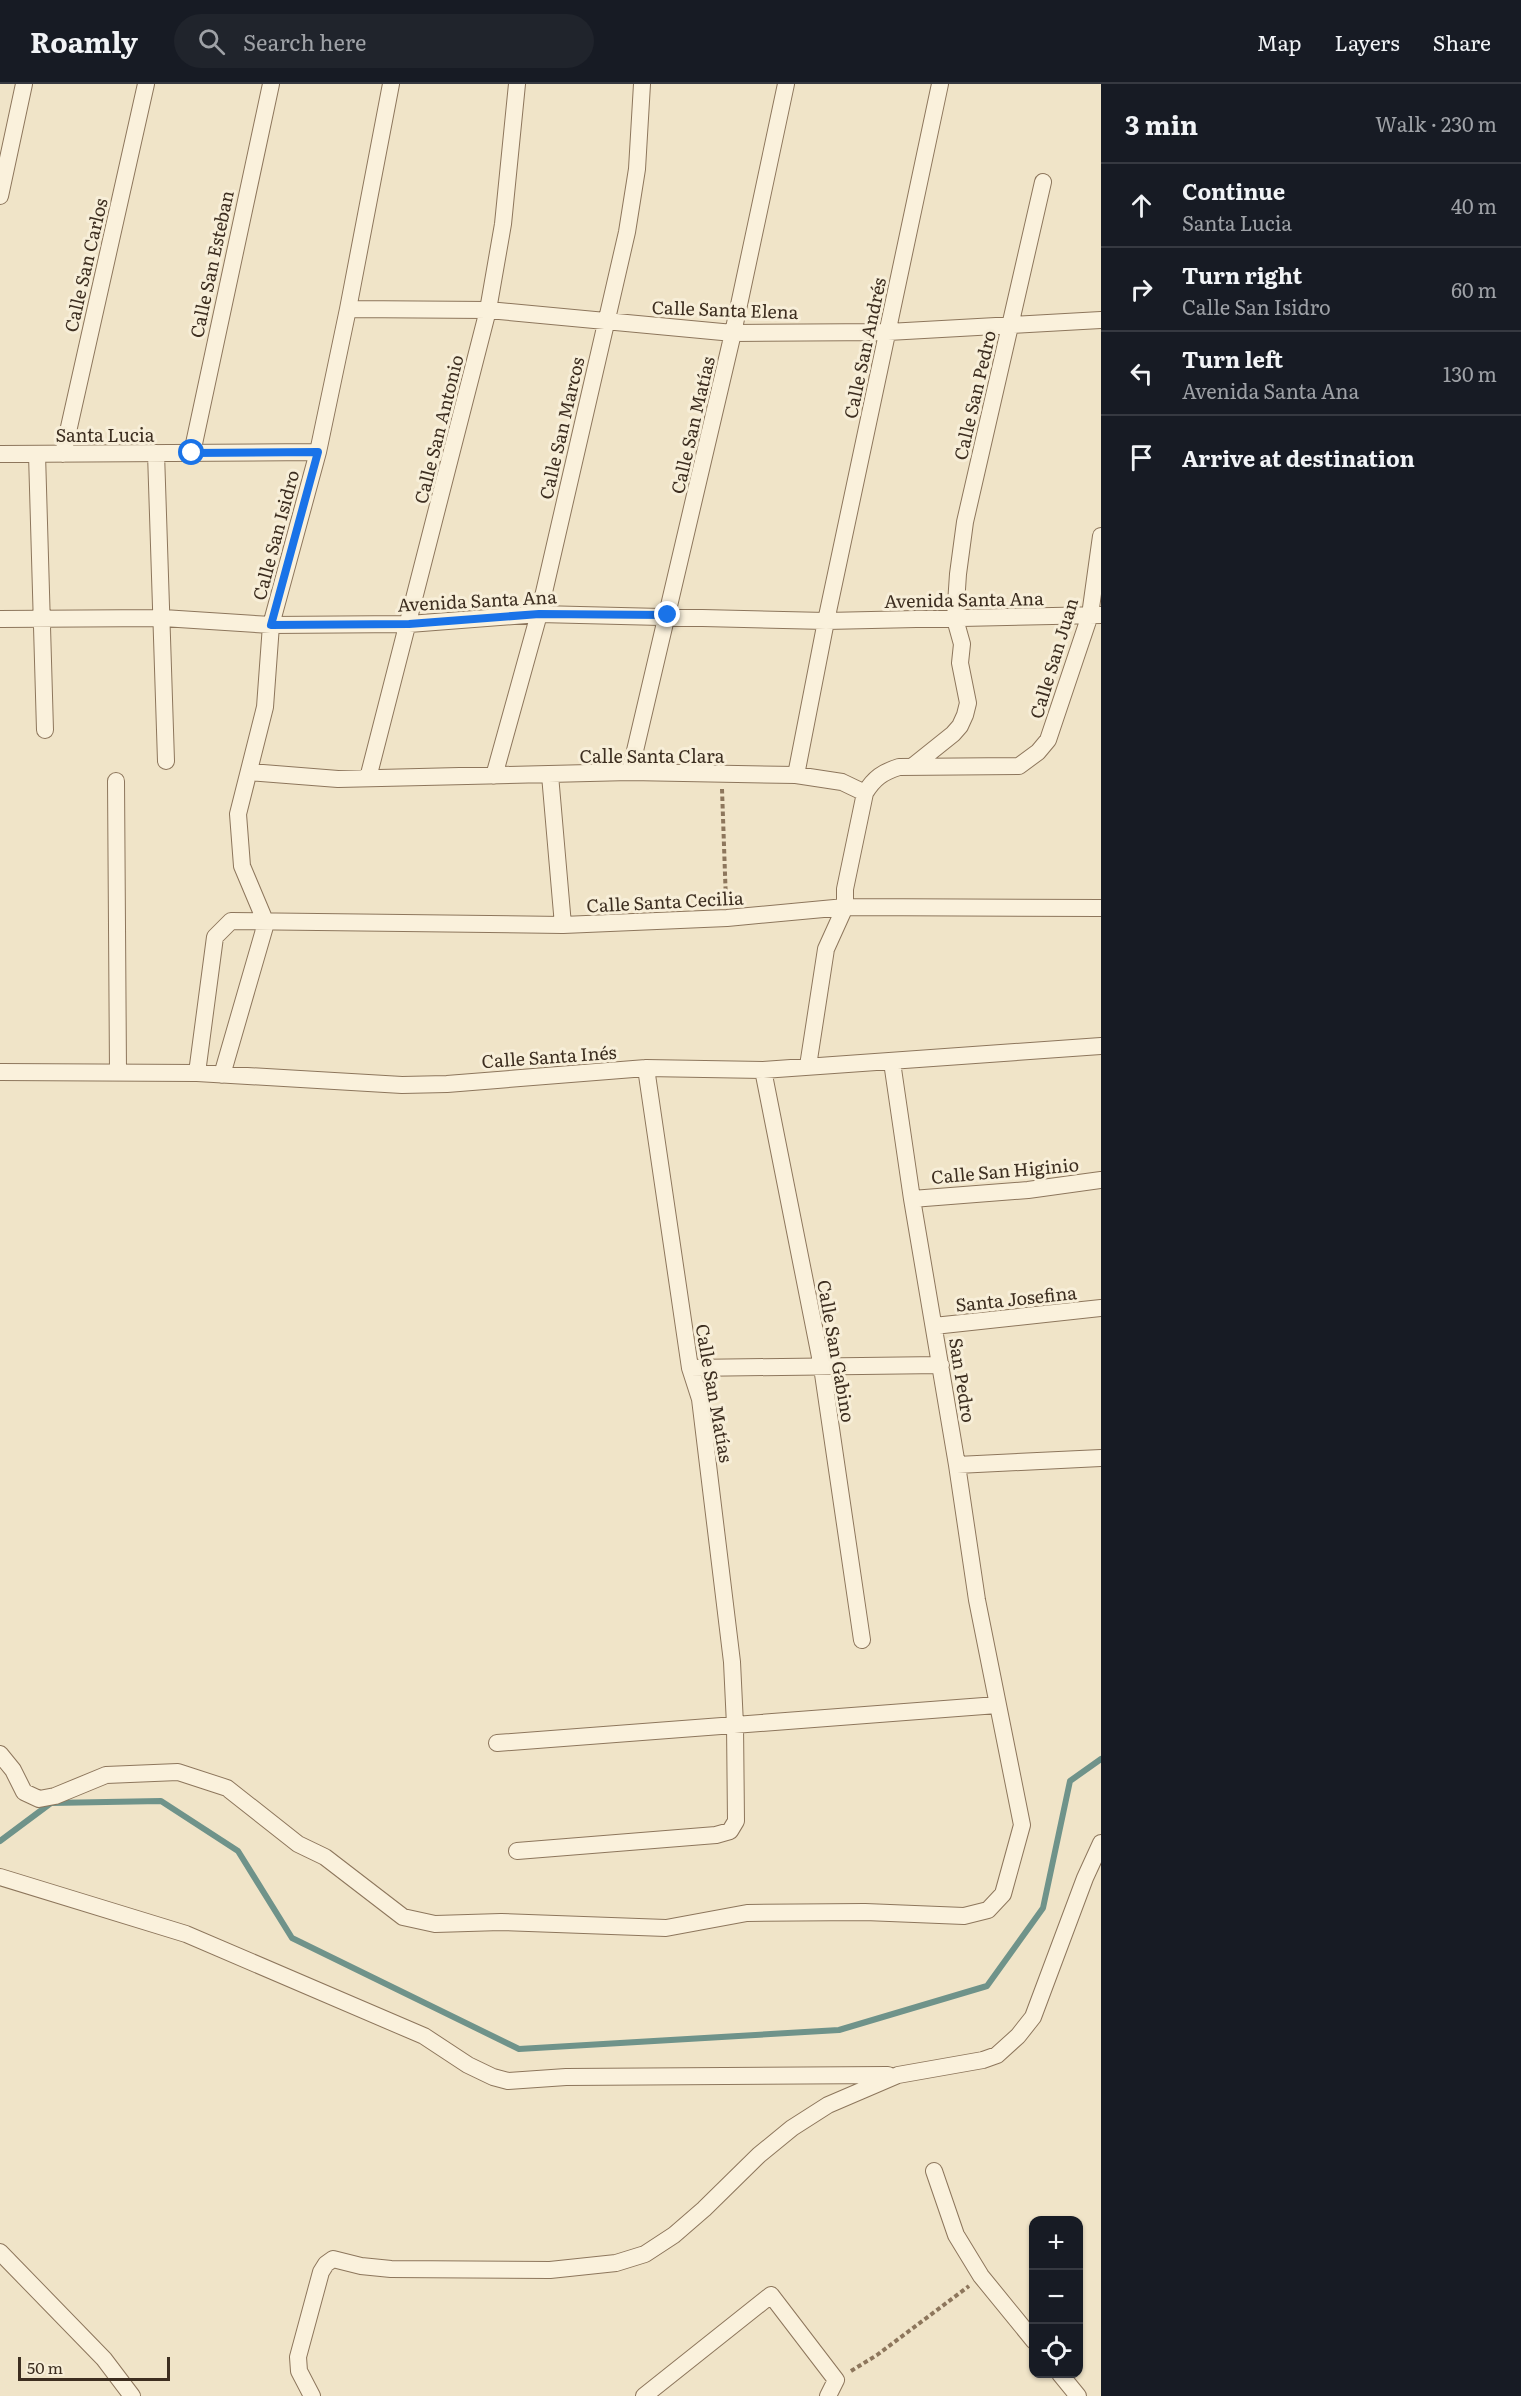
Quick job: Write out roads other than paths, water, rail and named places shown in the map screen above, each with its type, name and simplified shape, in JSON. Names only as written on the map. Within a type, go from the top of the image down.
[{"type":"street","points":[[0,196],[24,84]]},
{"type":"street","name":"Calle San Carlos","points":[[63,454],[146,84]]},
{"type":"street","name":"Calle San Esteban","points":[[192,453],[271,84]]},
{"type":"street","name":"Calle San Isidro","points":[[266,923],[242,866],[238,814],[265,707],[271,625],[318,452],[392,84]]},
{"type":"street","name":"Calle San Antonio","points":[[368,778],[488,310],[503,224],[517,84]]},
{"type":"street","name":"Calle San Marcos","points":[[494,776],[539,614],[627,232],[637,170],[642,84]]},
{"type":"street","name":"Calle San Matías","points":[[630,772],[733,333],[786,84]]},
{"type":"street","name":"Calle San Andrés","points":[[826,621],[940,84]]},
{"type":"street","name":"Calle San Pedro","points":[[913,766],[960,726],[968,703],[960,663],[962,644],[955,619],[965,522],[1043,182]]},
{"type":"street","name":"Calle Santa Elena","points":[[348,309],[488,310],[733,333],[888,332],[1101,320]]},
{"type":"street","name":"Santa Lucia","points":[[0,454],[318,452]]},
{"type":"street","points":[[156,453],[166,761]]},
{"type":"street","points":[[37,454],[45,730]]},
{"type":"street","name":"Calle San Juan","points":[[913,766],[1019,766],[1038,752],[1048,740],[1095,615],[1101,536]]},
{"type":"street","name":"Avenida Santa Ana","points":[[0,619],[163,618],[271,625],[409,624],[539,614],[668,615],[826,621],[1095,615]]},
{"type":"street","points":[[796,775],[826,621]]},
{"type":"street","points":[[807,1066],[826,949],[845,907],[845,889],[865,793],[873,780],[886,771],[913,766]]},
{"type":"street","name":"Calle Santa Clara","points":[[249,772],[338,778],[630,772],[796,775],[842,782],[865,793]]},
{"type":"street","points":[[550,775],[563,925]]},
{"type":"street","points":[[116,782],[118,1071]]},
{"type":"street","name":"Calle Santa Cecilia","points":[[197,1073],[215,937],[231,921],[563,925],[727,918],[845,907],[1101,908]]},
{"type":"street","points":[[222,1075],[266,923]]},
{"type":"street","name":"Calle Santa Inés","points":[[0,1072],[197,1073],[402,1085],[447,1084],[646,1068],[764,1070],[1101,1046]]},
{"type":"street","name":"San Pedro","points":[[0,1754],[13,1770],[24,1792],[39,1799],[55,1796],[106,1775],[178,1772],[227,1788],[298,1844],[325,1857],[403,1917],[435,1924],[501,1922],[666,1928],[747,1913],[865,1912],[964,1916],[988,1910],[1003,1894],[1022,1825],[977,1600],[892,1062]]},
{"type":"street","name":"Calle San Matías","points":[[517,1851],[716,1835],[730,1831],[736,1821],[735,1725],[731,1653],[699,1399],[690,1368],[646,1068]]},
{"type":"street","name":"Calle San Gabino","points":[[764,1070],[822,1367],[862,1640]]},
{"type":"street","name":"Calle San Higinio","points":[[912,1198],[1028,1190],[1101,1180]]},
{"type":"street","name":"Santa Josefina","points":[[934,1326],[1101,1308]]},
{"type":"street","points":[[690,1368],[941,1365]]},
{"type":"street","points":[[957,1464],[1101,1458]]},
{"type":"street","points":[[497,1743],[997,1705]]},
{"type":"street","points":[[0,1876],[186,1934],[424,2036],[468,2065],[492,2077],[508,2081],[566,2077],[898,2075],[983,2060],[997,2055],[1018,2036],[1033,2017],[1085,1878],[1101,1843]]},
{"type":"street","points":[[312,2396],[300,2371],[298,2357],[321,2272],[333,2259],[361,2266],[391,2269],[550,2270],[616,2263],[645,2254],[674,2235],[759,2155],[792,2128],[828,2105],[898,2075]]},
{"type":"street","points":[[934,2171],[956,2235],[981,2276],[1029,2335]]},
{"type":"street","points":[[0,2252],[104,2359],[132,2396]]},
{"type":"street","points":[[644,2396],[771,2295],[836,2380],[828,2396]]},
{"type":"street","points":[[1064,2378],[1078,2396]]},
{"type":"waterway","points":[[0,1841],[51,1803],[161,1801],[238,1851],[292,1938],[519,2049],[839,2030],[987,1986],[1043,1908],[1070,1781],[1101,1759]]}]
